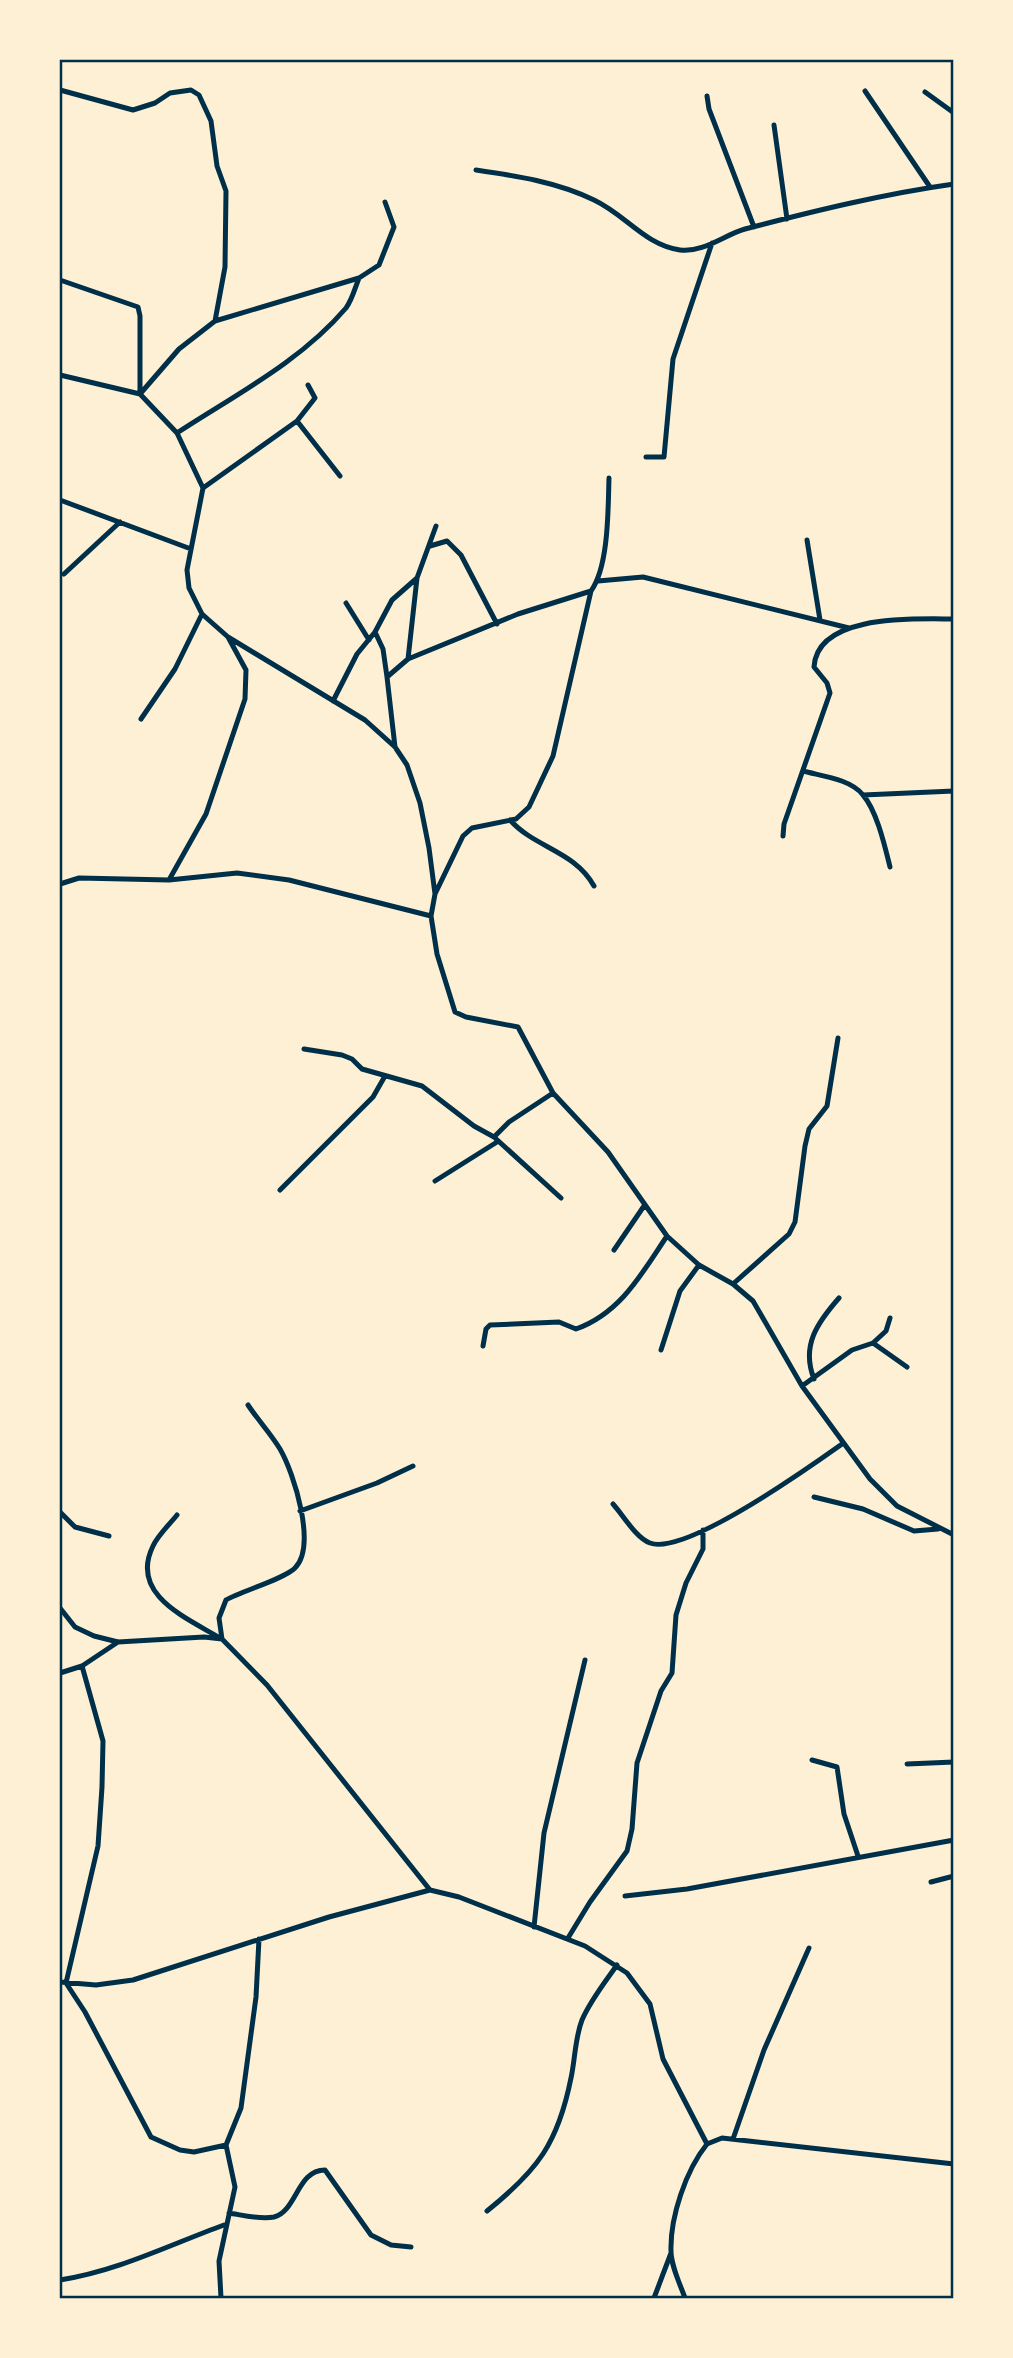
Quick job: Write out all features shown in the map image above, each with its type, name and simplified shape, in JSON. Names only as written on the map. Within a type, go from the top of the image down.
[{"type":"street","points":[[60,90],[133,110],[155,103],[170,93],[191,90],[199,95],[211,121],[217,166],[226,191],[225,267],[215,321]]},
{"type":"street","points":[[865,91],[930,187]]},
{"type":"street","points":[[925,92],[954,113]]},
{"type":"street","points":[[707,96],[709,109],[754,227]]},
{"type":"street","points":[[774,125],[787,219]]},
{"type":"street","points":[[476,170],[564,187],[597,201],[632,223],[659,246],[684,250],[754,227],[930,187],[954,184]]},
{"type":"street","points":[[140,394],[179,349],[215,321],[359,278],[379,265],[394,227],[385,202]]},
{"type":"street","points":[[646,457],[664,457],[673,359],[712,243]]},
{"type":"street","points":[[177,433],[240,391],[276,373],[347,306],[359,278]]},
{"type":"street","points":[[60,280],[138,307],[140,394]]},
{"type":"street","points":[[60,375],[140,394],[177,433],[203,488],[187,570],[189,588],[202,614],[228,637],[365,720],[395,747],[407,765],[420,803],[435,894]]},
{"type":"street","points":[[203,488],[297,421],[315,398],[308,385]]},
{"type":"street","points":[[297,421],[340,476]]},
{"type":"street","points":[[609,478],[608,513],[598,581],[592,591],[553,756],[528,807],[516,819],[472,828],[463,836],[435,894],[431,916],[437,954],[455,1012],[518,1027],[554,1093],[614,1161],[667,1236],[699,1265],[733,1284],[753,1301],[802,1386],[870,1479],[897,1506],[954,1535]]},
{"type":"street","points":[[60,500],[191,549]]},
{"type":"street","points":[[64,575],[120,522]]},
{"type":"street","points":[[408,659],[417,578],[436,526]]},
{"type":"street","points":[[807,540],[820,620]]},
{"type":"street","points":[[430,546],[447,541],[461,555],[497,624]]},
{"type":"street","points":[[598,581],[643,577],[849,628]]},
{"type":"street","points":[[333,701],[357,654],[375,632],[392,600],[417,578]]},
{"type":"street","points":[[387,677],[408,659],[455,638],[592,591]]},
{"type":"street","points":[[346,604],[369,640]]},
{"type":"street","points":[[141,719],[175,669],[202,614]]},
{"type":"street","points":[[783,836],[830,693],[814,667],[815,660],[827,642],[849,628],[883,619],[954,619]]},
{"type":"street","points":[[375,632],[383,649],[395,747]]},
{"type":"street","points":[[169,880],[206,814],[246,699],[246,670],[228,637]]},
{"type":"street","points":[[803,771],[849,785],[863,795],[883,838],[890,867]]},
{"type":"street","points":[[863,795],[954,791]]},
{"type":"street","points":[[510,820],[519,830],[574,861],[594,886]]},
{"type":"street","points":[[60,884],[92,877],[169,880],[237,873],[263,876],[431,916]]},
{"type":"street","points":[[733,1284],[789,1234],[795,1222],[805,1146],[809,1129],[827,1105],[838,1038]]},
{"type":"street","points":[[304,1049],[342,1055],[352,1059],[362,1069],[422,1087],[496,1140],[561,1198]]},
{"type":"street","points":[[281,1190],[373,1097],[385,1076]]},
{"type":"street","points":[[435,1181],[496,1140],[509,1122],[554,1093]]},
{"type":"street","points":[[614,1250],[645,1206]]},
{"type":"street","points":[[483,1346],[486,1329],[490,1325],[559,1322],[576,1329],[590,1324],[626,1297],[667,1236]]},
{"type":"street","points":[[661,1350],[680,1291],[699,1265]]},
{"type":"street","points":[[814,1379],[808,1352],[812,1335],[822,1317],[839,1298]]},
{"type":"street","points":[[802,1386],[852,1350],[873,1343],[886,1331],[890,1318]]},
{"type":"street","points":[[873,1343],[907,1367]]},
{"type":"street","points":[[222,1639],[219,1618],[226,1600],[285,1575],[301,1560],[305,1539],[300,1511],[281,1450],[248,1405]]},
{"type":"street","points":[[613,1504],[651,1544],[662,1545],[703,1530],[775,1491],[842,1444]]},
{"type":"street","points":[[300,1511],[377,1483],[413,1465]]},
{"type":"street","points":[[814,1497],[863,1509],[914,1531],[940,1529]]},
{"type":"street","points":[[60,1512],[75,1527],[109,1536]]},
{"type":"street","points":[[177,1515],[153,1545],[148,1570],[156,1595],[164,1604],[222,1639],[267,1685],[430,1890]]},
{"type":"street","points":[[568,1938],[590,1902],[627,1852],[636,1763],[662,1692],[672,1673],[676,1615],[686,1583],[703,1549],[703,1530]]},
{"type":"street","points":[[60,1608],[75,1627],[94,1636],[118,1642],[204,1637],[222,1639]]},
{"type":"street","points":[[60,1673],[82,1666],[118,1642]]},
{"type":"street","points":[[534,1927],[544,1833],[585,1660]]},
{"type":"street","points":[[63,1982],[98,1846],[102,1787],[103,1741],[82,1666]]},
{"type":"street","points":[[812,1760],[837,1767],[844,1814],[858,1856]]},
{"type":"street","points":[[907,1764],[954,1762]]},
{"type":"street","points":[[625,1896],[687,1889],[954,1840]]},
{"type":"street","points":[[931,1882],[954,1876]]},
{"type":"street","points":[[63,1982],[96,1985],[133,1980],[259,1939],[430,1890],[459,1897],[568,1938],[627,1973],[650,2004],[663,2059],[707,2144]]},
{"type":"street","points":[[221,2298],[219,2261],[224,2225],[234,2187],[226,2145],[241,2109],[256,1997],[259,1939]]},
{"type":"street","points":[[733,2139],[764,2050],[809,1948]]},
{"type":"street","points":[[487,2211],[521,2183],[542,2160],[554,2137],[571,2082],[582,2021],[617,1965]]},
{"type":"street","points":[[63,1982],[85,2012],[151,2137],[180,2150],[194,2152],[226,2145]]},
{"type":"street","points":[[654,2298],[671,2253],[674,2217],[696,2158],[707,2144],[722,2137],[952,2164],[954,2156]]},
{"type":"street","points":[[229,2213],[274,2217],[281,2213],[303,2181],[319,2170],[325,2170],[371,2235],[391,2245],[411,2247]]},
{"type":"street","points":[[60,2280],[88,2275],[150,2256],[224,2225]]},
{"type":"street","points":[[671,2253],[685,2298]]}]
